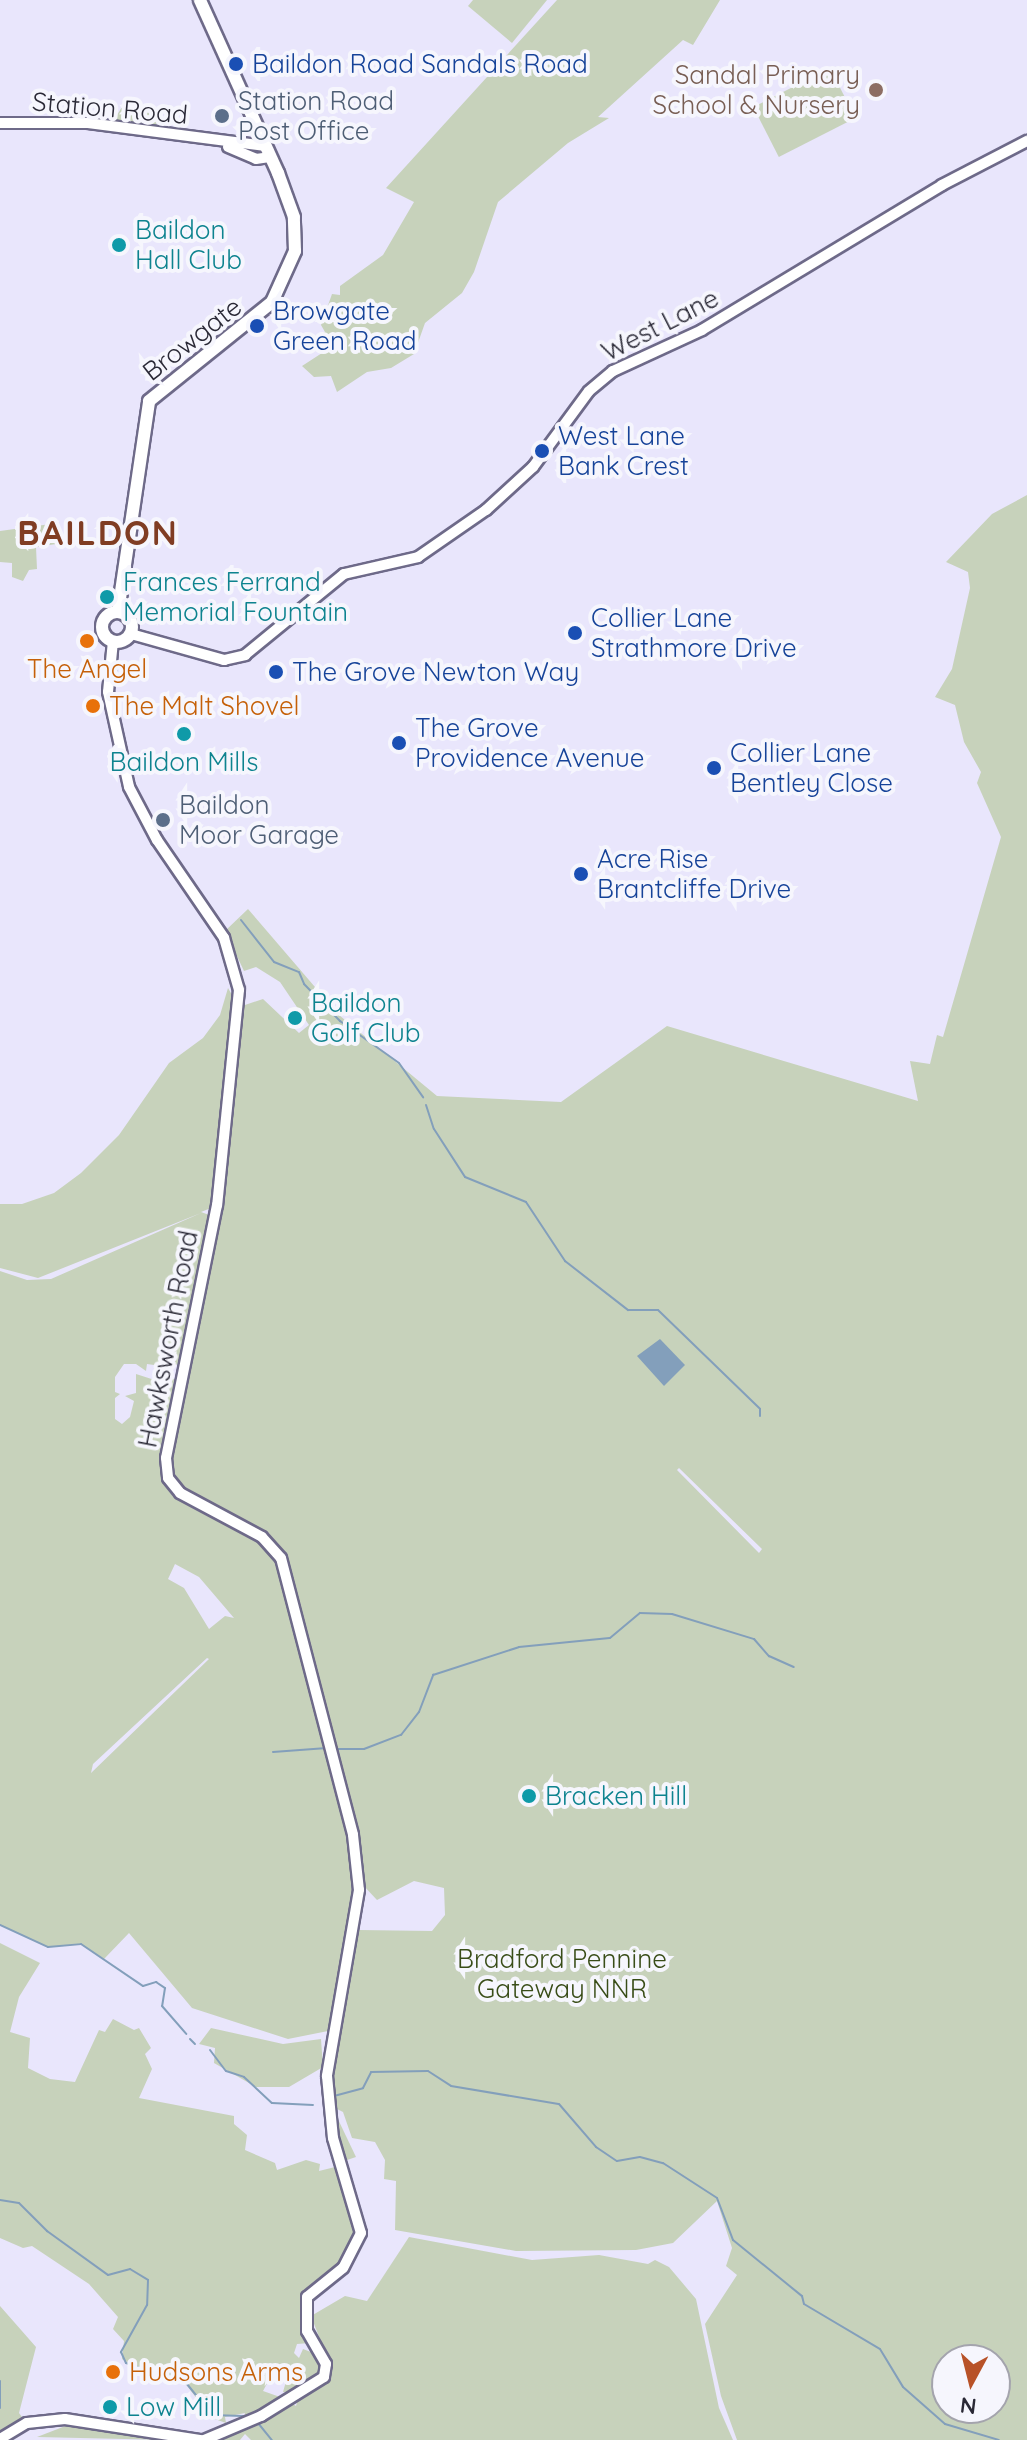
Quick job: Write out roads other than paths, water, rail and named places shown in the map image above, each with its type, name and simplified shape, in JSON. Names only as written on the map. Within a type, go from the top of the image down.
[{"type":"main road","points":[[200,0],[268,151]]},
{"type":"main road","name":"Browgate","points":[[113,641],[102,625],[118,612],[149,401],[272,302],[295,251],[294,217],[268,151]]},
{"type":"main road","points":[[113,641],[131,634],[130,619],[118,612]]},
{"type":"street","name":"Station Road","points":[[0,123],[88,123],[268,151]]},
{"type":"street","name":"West Lane","points":[[131,634],[233,661],[344,574],[425,553],[486,510],[526,475],[589,391],[613,371],[702,330],[942,185],[1027,141]]},
{"type":"street","name":"Hawksworth Road","points":[[113,641],[108,692],[129,787],[235,964],[239,1007],[217,1205],[166,1467],[180,1493],[262,1537],[288,1575],[353,1835],[359,1890],[327,2076],[329,2110],[341,2171],[361,2233],[343,2268],[307,2297],[307,2331],[326,2364],[324,2377],[261,2416],[202,2440]]},
{"type":"street","points":[[0,2439],[27,2423],[65,2419],[202,2440]]},
{"type":"water","points":[[660,1339],[685,1365],[664,1386],[637,1356]]},
{"type":"waterway","points":[[241,920],[274,962],[299,972],[304,984],[340,1021],[399,1063],[423,1097]]},
{"type":"waterway","points":[[426,1105],[434,1129],[465,1177],[526,1202],[565,1261],[628,1310],[658,1310],[760,1409],[760,1416]]},
{"type":"waterway","points":[[333,1749],[364,1749],[401,1735],[419,1712],[433,1675],[519,1647],[610,1638],[640,1613],[672,1614],[754,1639],[769,1656],[794,1667]]},
{"type":"waterway","points":[[273,1752],[327,1748]]},
{"type":"waterway","points":[[0,1925],[48,1947],[81,1944],[143,1986],[156,1982],[165,1988],[162,2006],[186,2034]]},
{"type":"waterway","points":[[190,2039],[195,2044]]},
{"type":"waterway","points":[[210,2050],[226,2071],[244,2077],[272,2103],[313,2105]]},
{"type":"waterway","points":[[334,2096],[363,2088],[371,2072],[428,2071],[451,2086],[559,2104],[596,2147],[617,2161],[640,2157],[663,2163],[717,2198],[733,2240],[802,2296],[804,2304],[880,2349],[903,2387],[945,2424],[999,2440]]},
{"type":"waterway","points":[[0,2200],[19,2203],[47,2231],[108,2275],[130,2269],[148,2280],[147,2305],[121,2352],[126,2363],[187,2384],[212,2415],[250,2416]]},
{"type":"waterway","points":[[0,2381],[0,2408]]},
{"type":"waterway","points":[[258,2423],[272,2440]]},
{"type":"place","name":"Baildon Road Sandals Road","points":[[236,64]]},
{"type":"place","name":"Sandal Primary School & Nursery","points":[[876,90]]},
{"type":"place","name":"Station Road Post Office","points":[[222,116]]},
{"type":"place","name":"Baildon Hall Club","points":[[119,245]]},
{"type":"place","name":"Browgate Green Road","points":[[257,326]]},
{"type":"place","name":"West Lane Bank Crest","points":[[542,451]]},
{"type":"place","name":"Frances Ferrand Memorial Fountain","points":[[107,597]]},
{"type":"place","name":"Collier Lane Strathmore Drive","points":[[575,633]]},
{"type":"place","name":"The Angel","points":[[87,641]]},
{"type":"place","name":"The Grove Newton Way","points":[[276,672]]},
{"type":"place","name":"The Malt Shovel","points":[[93,706]]},
{"type":"place","name":"Baildon Mills","points":[[184,734]]},
{"type":"place","name":"The Grove Providence Avenue","points":[[399,743]]},
{"type":"place","name":"Collier Lane Bentley Close","points":[[714,768]]},
{"type":"place","name":"Baildon Moor Garage","points":[[163,820]]},
{"type":"place","name":"Acre Rise Brantcliffe Drive","points":[[581,874]]},
{"type":"place","name":"Baildon Golf Club","points":[[295,1018]]},
{"type":"place","name":"Bracken Hill","points":[[529,1796]]},
{"type":"place","name":"Hudsons Arms","points":[[113,2372]]},
{"type":"place","name":"Low Mill","points":[[110,2407]]},
{"type":"district","name":"BAILDON","points":[[98,533]]},
{"type":"park label","name":"Bradford Pennine Gateway NNR","points":[[562,1974]]}]
